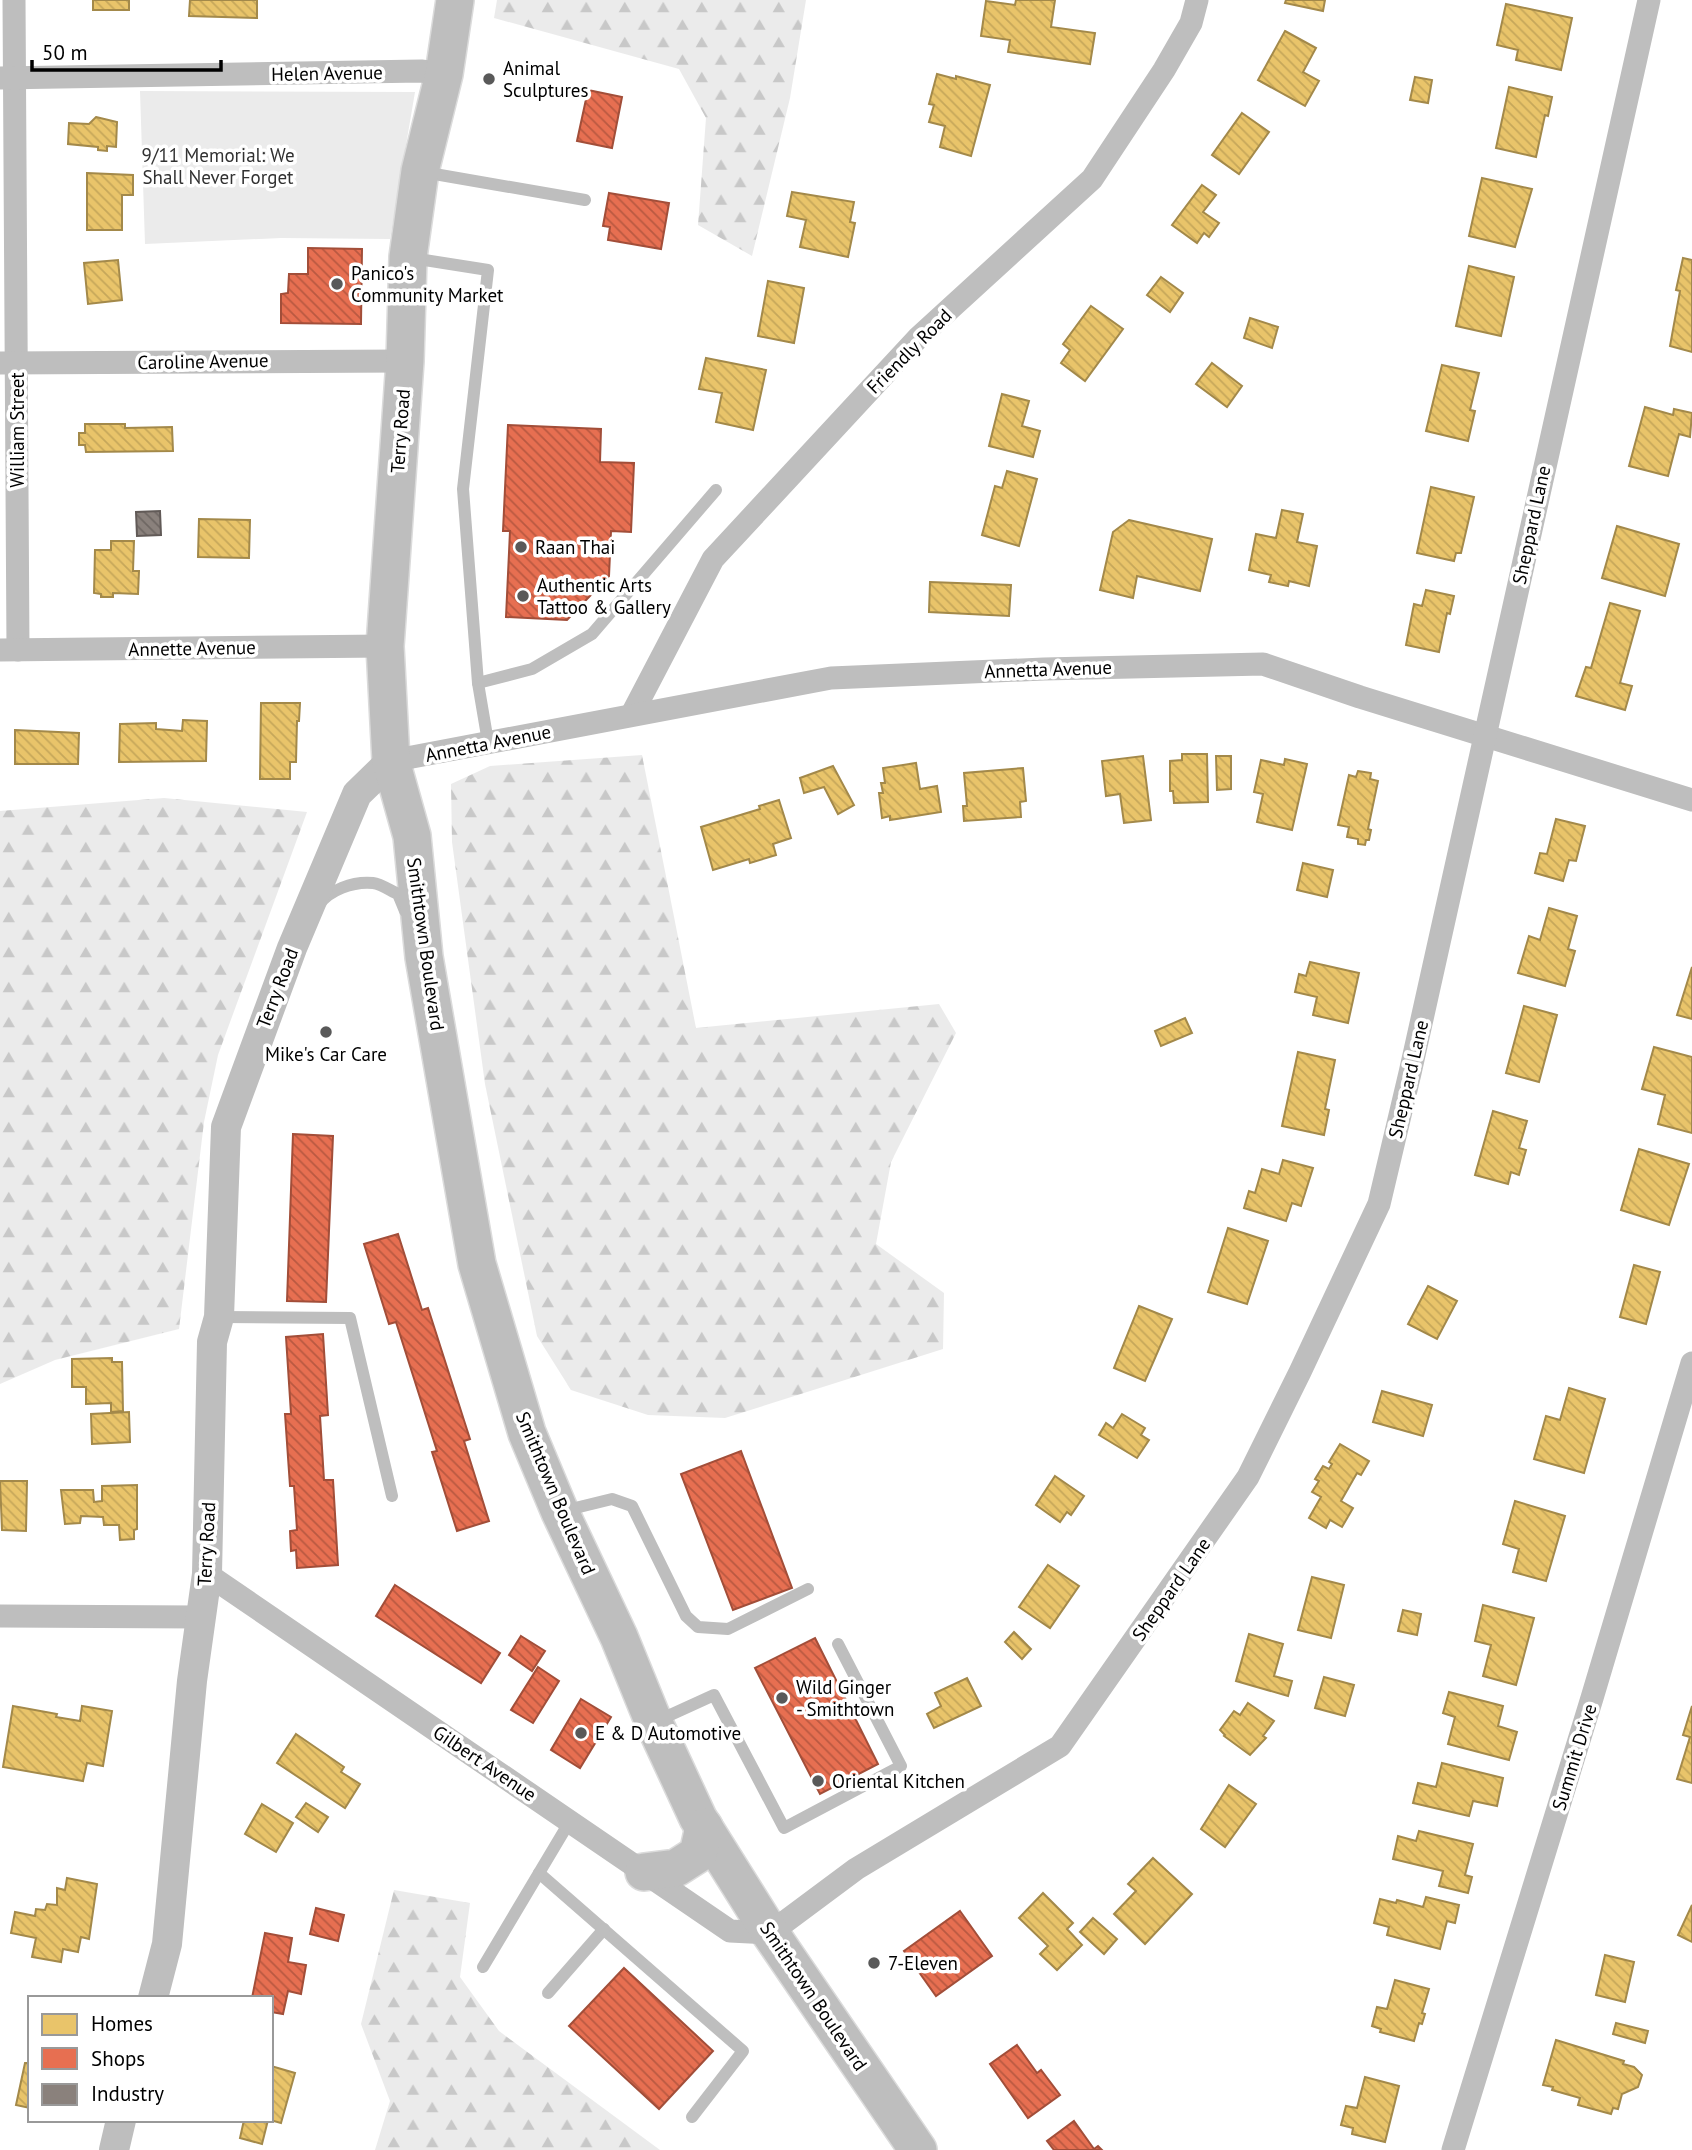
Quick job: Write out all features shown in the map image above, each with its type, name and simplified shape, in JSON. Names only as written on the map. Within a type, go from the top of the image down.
[{"type":"main road","name":"Terry Road","points":[[391,761],[385,646],[405,360],[408,257],[420,171],[444,74],[455,0]]},
{"type":"main road","name":"Smithtown Boulevard","points":[[391,761],[412,836],[424,957],[477,1264],[527,1433],[619,1637],[654,1723],[704,1827],[770,1933],[917,2150]]},
{"type":"main road","points":[[644,1872],[676,1868],[698,1854],[704,1827]]},
{"type":"street","name":"William Street","points":[[9,650],[7,78],[14,0]]},
{"type":"street","name":"Friendly Road","points":[[632,714],[713,559],[918,338],[1092,179],[1164,70],[1191,23],[1198,0]]},
{"type":"street","name":"Sheppard Lane","points":[[770,1933],[856,1869],[1060,1746],[1248,1477],[1379,1204],[1648,0]]},
{"type":"street","name":"Helen Avenue","points":[[7,78],[421,71],[444,74]]},
{"type":"street","name":"Caroline Avenue","points":[[9,363],[405,360]]},
{"type":"street","name":"Annette Avenue","points":[[9,650],[385,646]]},
{"type":"street","name":"Annetta Avenue","points":[[391,761],[831,678],[1263,664],[1692,800]]},
{"type":"street","name":"Terry Road","points":[[154,1996],[167,1944],[191,1681],[207,1574],[212,1342],[219,1317],[226,1127],[292,948],[357,794],[391,761]]},
{"type":"street","name":"Summit Drive","points":[[1452,2150],[1692,1363]]},
{"type":"street","name":"Gilbert Avenue","points":[[207,1574],[730,1931],[770,1933]]},
{"type":"street","points":[[0,1616],[200,1617]]},
{"type":"street","points":[[114,2150],[121,2122]]},
{"type":"lane","points":[[420,171],[586,200]]},
{"type":"lane","points":[[408,257],[488,270],[463,489],[478,683],[488,742]]},
{"type":"lane","points":[[478,683],[532,669],[592,634],[716,490]]},
{"type":"lane","points":[[292,948],[322,900],[347,886],[374,883],[398,894],[424,957]]},
{"type":"lane","points":[[219,1317],[350,1318],[392,1496]]},
{"type":"lane","points":[[560,1511],[612,1499],[632,1506],[687,1616],[698,1627],[727,1629],[808,1590]]},
{"type":"lane","points":[[654,1723],[714,1695],[784,1828],[901,1766],[838,1644]]},
{"type":"lane","points":[[484,1967],[570,1821]]},
{"type":"lane","points":[[539,1873],[743,2051],[692,2117]]},
{"type":"lane","points":[[548,1993],[604,1929]]},
{"type":"green space","points":[[497,0],[806,0],[790,98],[752,256],[698,225],[706,118],[679,69],[494,18]]},
{"type":"green space","name":"9/11 Memorial: We Shall Never Forget","points":[[140,91],[415,92],[390,239],[281,238],[145,244]]},
{"type":"green space","points":[[642,755],[696,1028],[939,1004],[956,1033],[891,1162],[876,1244],[944,1293],[943,1349],[725,1418],[648,1415],[571,1390],[537,1336],[485,1084],[452,842],[451,784],[490,766]]},
{"type":"green space","points":[[164,798],[307,812],[218,1055],[204,1122],[179,1329],[55,1360],[0,1384],[0,811]]},
{"type":"green space","points":[[394,1890],[470,1903],[460,1977],[499,2031],[660,2150],[375,2150],[390,2101],[361,2024]]},
{"type":"building: Homes","points":[[93,0],[129,0],[129,10],[93,10]]},
{"type":"building: Homes","points":[[190,0],[257,0],[257,18],[189,16]]},
{"type":"building: Homes","points":[[1016,0],[1055,0],[1051,27],[1095,33],[1090,64],[1008,52],[1010,40],[981,36],[986,1],[1015,5]]},
{"type":"building: Homes","points":[[1286,0],[1325,0],[1323,11],[1285,3]]},
{"type":"building: Homes","points":[[1506,4],[1572,18],[1561,70],[1516,60],[1518,50],[1497,45]]},
{"type":"building: Homes","points":[[1285,31],[1316,48],[1303,72],[1319,81],[1305,106],[1258,80]]},
{"type":"building: Homes","points":[[937,74],[990,85],[971,156],[940,147],[945,126],[929,122],[934,105],[929,104]]},
{"type":"building: Homes","points":[[1415,77],[1432,80],[1428,103],[1410,100]]},
{"type":"building: Homes","points":[[1509,87],[1552,97],[1548,116],[1545,115],[1536,157],[1496,148]]},
{"type":"building: Homes","points":[[1242,113],[1269,132],[1239,174],[1212,155]]},
{"type":"building: Homes","points":[[96,117],[117,122],[116,147],[107,146],[107,151],[98,150],[98,147],[68,144],[69,123],[89,124]]},
{"type":"building: Homes","points":[[87,173],[133,175],[133,195],[122,195],[122,230],[87,230]]},
{"type":"building: Homes","points":[[1482,178],[1532,189],[1515,247],[1469,236]]},
{"type":"building: Homes","points":[[1202,185],[1216,195],[1203,212],[1219,223],[1209,237],[1204,233],[1197,243],[1172,225]]},
{"type":"building: Homes","points":[[792,192],[854,202],[850,222],[855,223],[848,257],[800,247],[806,220],[787,216]]},
{"type":"building: Homes","points":[[1683,258],[1692,260],[1692,352],[1670,346],[1680,291],[1676,290]]},
{"type":"building: Homes","points":[[118,260],[122,300],[88,304],[84,263]]},
{"type":"building: Homes","points":[[1469,266],[1514,277],[1501,336],[1456,326]]},
{"type":"building: Homes","points":[[1161,277],[1183,293],[1170,312],[1147,295]]},
{"type":"building: Homes","points":[[768,281],[804,288],[794,343],[758,336]]},
{"type":"building: Homes","points":[[1091,306],[1123,329],[1085,381],[1061,363],[1070,350],[1063,344]]},
{"type":"building: Homes","points":[[1250,318],[1278,327],[1272,348],[1244,338]]},
{"type":"building: Homes","points":[[706,358],[766,370],[753,430],[716,422],[722,393],[699,389]]},
{"type":"building: Homes","points":[[1212,363],[1242,386],[1227,407],[1196,384]]},
{"type":"building: Homes","points":[[1442,365],[1479,373],[1470,410],[1475,411],[1468,441],[1426,431]]},
{"type":"building: Homes","points":[[1002,394],[1029,401],[1022,426],[1040,431],[1033,457],[989,446]]},
{"type":"building: Homes","points":[[1645,407],[1673,415],[1674,409],[1692,413],[1690,437],[1679,434],[1668,476],[1629,466]]},
{"type":"building: Homes","points":[[85,424],[125,424],[125,428],[172,427],[173,451],[86,452],[85,445],[79,445],[79,433],[85,433]]},
{"type":"building: Homes","points":[[1007,471],[1037,479],[1019,546],[982,535],[995,486],[1002,488]]},
{"type":"building: Homes","points":[[1431,487],[1474,497],[1461,553],[1456,553],[1454,561],[1417,553]]},
{"type":"building: Homes","points":[[1282,510],[1303,514],[1297,542],[1317,546],[1309,586],[1289,581],[1288,586],[1269,582],[1271,575],[1249,570],[1256,534],[1276,538]]},
{"type":"building: Homes","points":[[199,519],[250,520],[249,558],[198,557]]},
{"type":"building: Homes","points":[[1129,520],[1212,539],[1200,591],[1137,576],[1133,598],[1100,590],[1113,532]]},
{"type":"building: Homes","points":[[1617,526],[1679,544],[1665,596],[1602,578]]},
{"type":"building: Homes","points":[[111,541],[134,541],[133,571],[139,571],[138,594],[113,593],[113,597],[101,597],[101,594],[94,593],[95,550],[111,550]]},
{"type":"building: Homes","points":[[930,582],[1011,585],[1009,616],[929,612]]},
{"type":"building: Homes","points":[[1426,590],[1454,596],[1450,614],[1447,613],[1439,652],[1406,645],[1414,604],[1422,606]]},
{"type":"building: Homes","points":[[1610,603],[1640,611],[1620,683],[1632,686],[1625,710],[1576,696],[1586,667],[1591,668]]},
{"type":"building: Homes","points":[[261,703],[300,703],[296,762],[290,762],[290,779],[260,779]]},
{"type":"building: Homes","points":[[183,720],[207,721],[206,761],[119,762],[120,724],[156,723],[156,729],[182,731]]},
{"type":"building: Homes","points":[[15,730],[79,733],[78,764],[15,764]]},
{"type":"building: Homes","points":[[1182,754],[1207,754],[1208,802],[1174,803],[1173,791],[1170,791],[1170,761],[1182,760]]},
{"type":"building: Homes","points":[[1143,756],[1151,820],[1124,823],[1120,794],[1106,796],[1102,761]]},
{"type":"building: Homes","points":[[1216,756],[1231,756],[1231,789],[1217,790]]},
{"type":"building: Homes","points":[[1285,759],[1307,764],[1292,830],[1257,822],[1263,794],[1254,792],[1261,760],[1284,765]]},
{"type":"building: Homes","points":[[916,763],[920,789],[937,786],[941,812],[890,820],[890,816],[882,818],[879,793],[883,793],[881,783],[885,783],[883,768]]},
{"type":"building: Homes","points":[[833,766],[854,805],[838,814],[824,787],[804,793],[800,778]]},
{"type":"building: Homes","points":[[1023,768],[1026,801],[1020,802],[1021,817],[964,821],[963,806],[967,806],[964,773]]},
{"type":"building: Homes","points":[[1358,771],[1371,773],[1370,779],[1378,781],[1368,829],[1371,830],[1369,840],[1366,840],[1365,845],[1358,844],[1358,839],[1347,837],[1349,827],[1338,825],[1349,775],[1356,777]]},
{"type":"building: Homes","points":[[779,800],[791,838],[773,844],[776,855],[750,863],[749,859],[713,870],[701,827],[760,809],[759,806]]},
{"type":"building: Homes","points":[[1556,819],[1585,826],[1576,861],[1569,860],[1563,881],[1535,873],[1540,853],[1547,854]]},
{"type":"building: Homes","points":[[1303,863],[1333,870],[1327,897],[1297,890]]},
{"type":"building: Homes","points":[[1549,908],[1577,916],[1568,949],[1575,951],[1565,986],[1518,973],[1529,936],[1540,940]]},
{"type":"building: Homes","points":[[1310,962],[1359,973],[1348,1023],[1313,1015],[1317,997],[1295,992],[1299,974],[1306,976]]},
{"type":"building: Homes","points":[[1692,967],[1692,1019],[1677,1015]]},
{"type":"building: Homes","points":[[1524,1006],[1557,1015],[1539,1082],[1506,1073]]},
{"type":"building: Homes","points":[[1185,1018],[1192,1033],[1161,1046],[1155,1031]]},
{"type":"building: Homes","points":[[1654,1047],[1692,1057],[1692,1133],[1658,1124],[1665,1095],[1642,1089]]},
{"type":"building: Homes","points":[[1298,1052],[1335,1060],[1325,1109],[1329,1110],[1324,1135],[1282,1126]]},
{"type":"building: Homes","points":[[1493,1111],[1527,1121],[1519,1148],[1526,1150],[1519,1175],[1511,1172],[1508,1184],[1475,1175]]},
{"type":"building: Homes","points":[[1639,1149],[1689,1164],[1669,1225],[1621,1210]]},
{"type":"building: Homes","points":[[1283,1160],[1313,1168],[1301,1206],[1292,1203],[1286,1221],[1244,1208],[1249,1191],[1255,1193],[1262,1169],[1279,1174]]},
{"type":"building: Homes","points":[[1228,1228],[1268,1241],[1247,1304],[1208,1292]]},
{"type":"building: Homes","points":[[1634,1265],[1660,1272],[1646,1324],[1620,1317]]},
{"type":"building: Homes","points":[[1428,1286],[1457,1301],[1437,1339],[1408,1324]]},
{"type":"building: Homes","points":[[1139,1306],[1172,1319],[1145,1381],[1114,1368]]},
{"type":"building: Homes","points":[[112,1358],[112,1362],[122,1362],[123,1411],[111,1412],[111,1403],[86,1404],[86,1387],[72,1387],[72,1359]]},
{"type":"building: Homes","points":[[1569,1388],[1605,1399],[1584,1473],[1534,1459],[1546,1416],[1560,1420]]},
{"type":"building: Homes","points":[[1382,1391],[1432,1405],[1423,1436],[1373,1422]]},
{"type":"building: Homes","points":[[129,1412],[130,1442],[92,1444],[91,1414]]},
{"type":"building: Homes","points":[[1122,1414],[1145,1428],[1141,1435],[1149,1440],[1137,1458],[1099,1435],[1106,1423],[1113,1428]]},
{"type":"building: Homes","points":[[1340,1444],[1369,1461],[1361,1475],[1357,1473],[1341,1501],[1353,1508],[1342,1527],[1330,1520],[1326,1528],[1309,1518],[1321,1497],[1312,1492],[1319,1481],[1315,1479],[1323,1466],[1329,1469],[1332,1464],[1329,1462]]},
{"type":"building: Homes","points":[[1055,1476],[1084,1496],[1071,1515],[1067,1512],[1060,1522],[1036,1505]]},
{"type":"building: Homes","points":[[0,1481],[27,1481],[26,1531],[2,1530]]},
{"type":"building: Homes","points":[[137,1485],[137,1529],[134,1530],[134,1539],[120,1540],[119,1525],[104,1525],[103,1517],[81,1516],[80,1523],[65,1524],[61,1490],[93,1490],[94,1502],[102,1501],[102,1486]]},
{"type":"building: Homes","points":[[1515,1501],[1565,1516],[1546,1581],[1513,1572],[1519,1549],[1503,1544]]},
{"type":"building: Homes","points":[[1048,1565],[1079,1586],[1050,1628],[1019,1607]]},
{"type":"building: Homes","points":[[1312,1577],[1344,1585],[1331,1638],[1298,1630]]},
{"type":"building: Homes","points":[[1483,1605],[1534,1618],[1516,1685],[1483,1676],[1491,1645],[1475,1641]]},
{"type":"building: Homes","points":[[1403,1610],[1421,1614],[1417,1635],[1398,1631]]},
{"type":"building: Homes","points":[[1014,1632],[1031,1649],[1022,1659],[1005,1642]]},
{"type":"building: Homes","points":[[1249,1634],[1283,1644],[1274,1676],[1292,1681],[1288,1696],[1236,1681]]},
{"type":"building: Homes","points":[[1324,1677],[1354,1685],[1345,1716],[1315,1708]]},
{"type":"building: Homes","points":[[967,1678],[981,1706],[934,1728],[927,1714],[941,1706],[935,1693]]},
{"type":"building: Homes","points":[[1449,1692],[1503,1706],[1498,1726],[1517,1732],[1509,1760],[1448,1744],[1455,1717],[1443,1713]]},
{"type":"building: Homes","points":[[1248,1703],[1274,1721],[1263,1736],[1266,1738],[1250,1755],[1220,1730],[1234,1711],[1240,1715]]},
{"type":"building: Homes","points":[[13,1706],[80,1721],[82,1706],[112,1711],[103,1766],[87,1763],[83,1781],[3,1767]]},
{"type":"building: Homes","points":[[1692,1706],[1692,1783],[1677,1779],[1690,1737],[1683,1735]]},
{"type":"building: Homes","points":[[296,1734],[344,1767],[341,1772],[360,1784],[345,1808],[277,1763]]},
{"type":"building: Homes","points":[[1442,1763],[1503,1778],[1497,1806],[1473,1801],[1469,1816],[1413,1803],[1418,1783],[1436,1787]]},
{"type":"building: Homes","points":[[1229,1785],[1256,1804],[1225,1847],[1201,1829]]},
{"type":"building: Homes","points":[[306,1803],[328,1817],[318,1832],[296,1817]]},
{"type":"building: Homes","points":[[262,1804],[293,1823],[276,1852],[245,1834]]},
{"type":"building: Homes","points":[[1419,1831],[1473,1844],[1465,1875],[1472,1877],[1468,1893],[1439,1886],[1443,1871],[1393,1859],[1398,1836],[1416,1841]]},
{"type":"building: Homes","points":[[1153,1858],[1192,1894],[1145,1944],[1114,1914],[1136,1891],[1128,1884]]},
{"type":"building: Homes","points":[[67,1878],[97,1884],[89,1939],[81,1937],[78,1952],[63,1949],[61,1962],[32,1957],[36,1938],[11,1933],[15,1912],[35,1916],[36,1909],[45,1910],[47,1904],[57,1905],[57,1888],[65,1890]]},
{"type":"building: Homes","points":[[1043,1893],[1073,1923],[1067,1929],[1082,1945],[1057,1970],[1040,1954],[1048,1946],[1019,1918]]},
{"type":"building: Homes","points":[[1426,1897],[1459,1905],[1455,1923],[1447,1921],[1440,1949],[1387,1935],[1389,1927],[1374,1923],[1380,1899],[1396,1903],[1397,1900],[1423,1907]]},
{"type":"building: Homes","points":[[1692,1905],[1692,1942],[1678,1935]]},
{"type":"building: Homes","points":[[1093,1918],[1117,1939],[1104,1954],[1080,1932]]},
{"type":"building: Homes","points":[[1605,1955],[1634,1962],[1625,2002],[1596,1995]]},
{"type":"building: Homes","points":[[1395,1980],[1429,1989],[1422,2013],[1425,2014],[1422,2024],[1419,2023],[1414,2041],[1380,2032],[1381,2029],[1372,2026],[1377,2007],[1387,2009]]},
{"type":"building: Homes","points":[[1616,2023],[1648,2031],[1645,2043],[1613,2034]]},
{"type":"building: Homes","points":[[1556,2040],[1624,2061],[1623,2064],[1634,2067],[1642,2075],[1638,2087],[1622,2094],[1618,2109],[1613,2108],[1611,2114],[1578,2105],[1580,2098],[1543,2085]]},
{"type":"building: Homes","points":[[25,2063],[28,2063],[28,2108],[16,2105]]},
{"type":"building: Homes","points":[[273,2067],[295,2073],[281,2123],[273,2121]]},
{"type":"building: Homes","points":[[1365,2077],[1399,2086],[1385,2142],[1352,2134],[1353,2128],[1341,2125],[1346,2106],[1357,2108]]},
{"type":"building: Homes","points":[[244,2122],[268,2122],[262,2144],[240,2138]]},
{"type":"building: Shops","points":[[588,90],[622,97],[612,148],[577,141]]},
{"type":"building: Shops","points":[[609,193],[669,203],[661,249],[608,240],[610,227],[603,226]]},
{"type":"building: Shops","points":[[308,248],[362,249],[361,324],[281,323],[281,294],[288,293],[289,274],[308,274]]},
{"type":"building: Shops","points":[[508,425],[601,429],[600,462],[634,463],[631,532],[611,531],[609,576],[567,620],[506,617],[510,531],[503,531]]},
{"type":"building: Shops","points":[[293,1134],[333,1136],[326,1302],[287,1301]]},
{"type":"building: Shops","points":[[398,1234],[422,1310],[428,1308],[470,1439],[464,1441],[489,1521],[457,1531],[432,1452],[437,1451],[396,1322],[389,1324],[364,1244]]},
{"type":"building: Shops","points":[[323,1334],[328,1415],[320,1416],[324,1480],[333,1480],[338,1565],[297,1568],[296,1550],[291,1551],[290,1531],[297,1530],[294,1486],[290,1486],[285,1414],[291,1414],[286,1337]]},
{"type":"building: Shops","points":[[741,1451],[792,1588],[733,1610],[681,1474]]},
{"type":"building: Shops","points":[[395,1585],[500,1653],[481,1683],[376,1616]]},
{"type":"building: Shops","points":[[521,1636],[545,1651],[532,1671],[509,1655]]},
{"type":"building: Shops","points":[[815,1638],[878,1764],[820,1794],[755,1668]]},
{"type":"building: Shops","points":[[538,1667],[559,1681],[533,1723],[511,1710]]},
{"type":"building: Shops","name":"E & D Automotive","points":[[581,1699],[611,1717],[580,1768],[551,1750]]},
{"type":"building: Shops","points":[[316,1908],[344,1915],[338,1941],[310,1934]]},
{"type":"building: Shops","points":[[960,1911],[992,1956],[936,1996],[904,1951]]},
{"type":"building: Shops","points":[[265,1933],[292,1938],[288,1962],[306,1965],[301,1994],[288,1991],[283,2014],[273,2012],[273,1996],[252,1996]]},
{"type":"building: Shops","points":[[624,1968],[713,2051],[659,2109],[569,2026]]},
{"type":"building: Shops","points":[[1017,2045],[1037,2073],[1041,2070],[1060,2095],[1028,2118],[990,2064]]},
{"type":"building: Shops","points":[[1074,2121],[1094,2149],[1098,2146],[1102,2150],[1054,2150],[1047,2141]]},
{"type":"building: Industry","points":[[160,511],[161,535],[137,536],[136,512]]},
{"type":"place","name":"Animal Sculptures","points":[[489,79]]},
{"type":"place","name":"Panico's Community Market","points":[[337,284]]},
{"type":"place","name":"Raan Thai","points":[[521,547]]},
{"type":"place","name":"Authentic Arts Tattoo & Gallery","points":[[523,596]]},
{"type":"place","name":"Mike's Car Care","points":[[326,1032]]},
{"type":"place","name":"Wild Ginger - Smithtown","points":[[782,1698]]},
{"type":"place","name":"E & D Automotive","points":[[581,1733]]},
{"type":"place","name":"Oriental Kitchen","points":[[818,1781]]},
{"type":"place","name":"7-Eleven","points":[[874,1963]]}]
